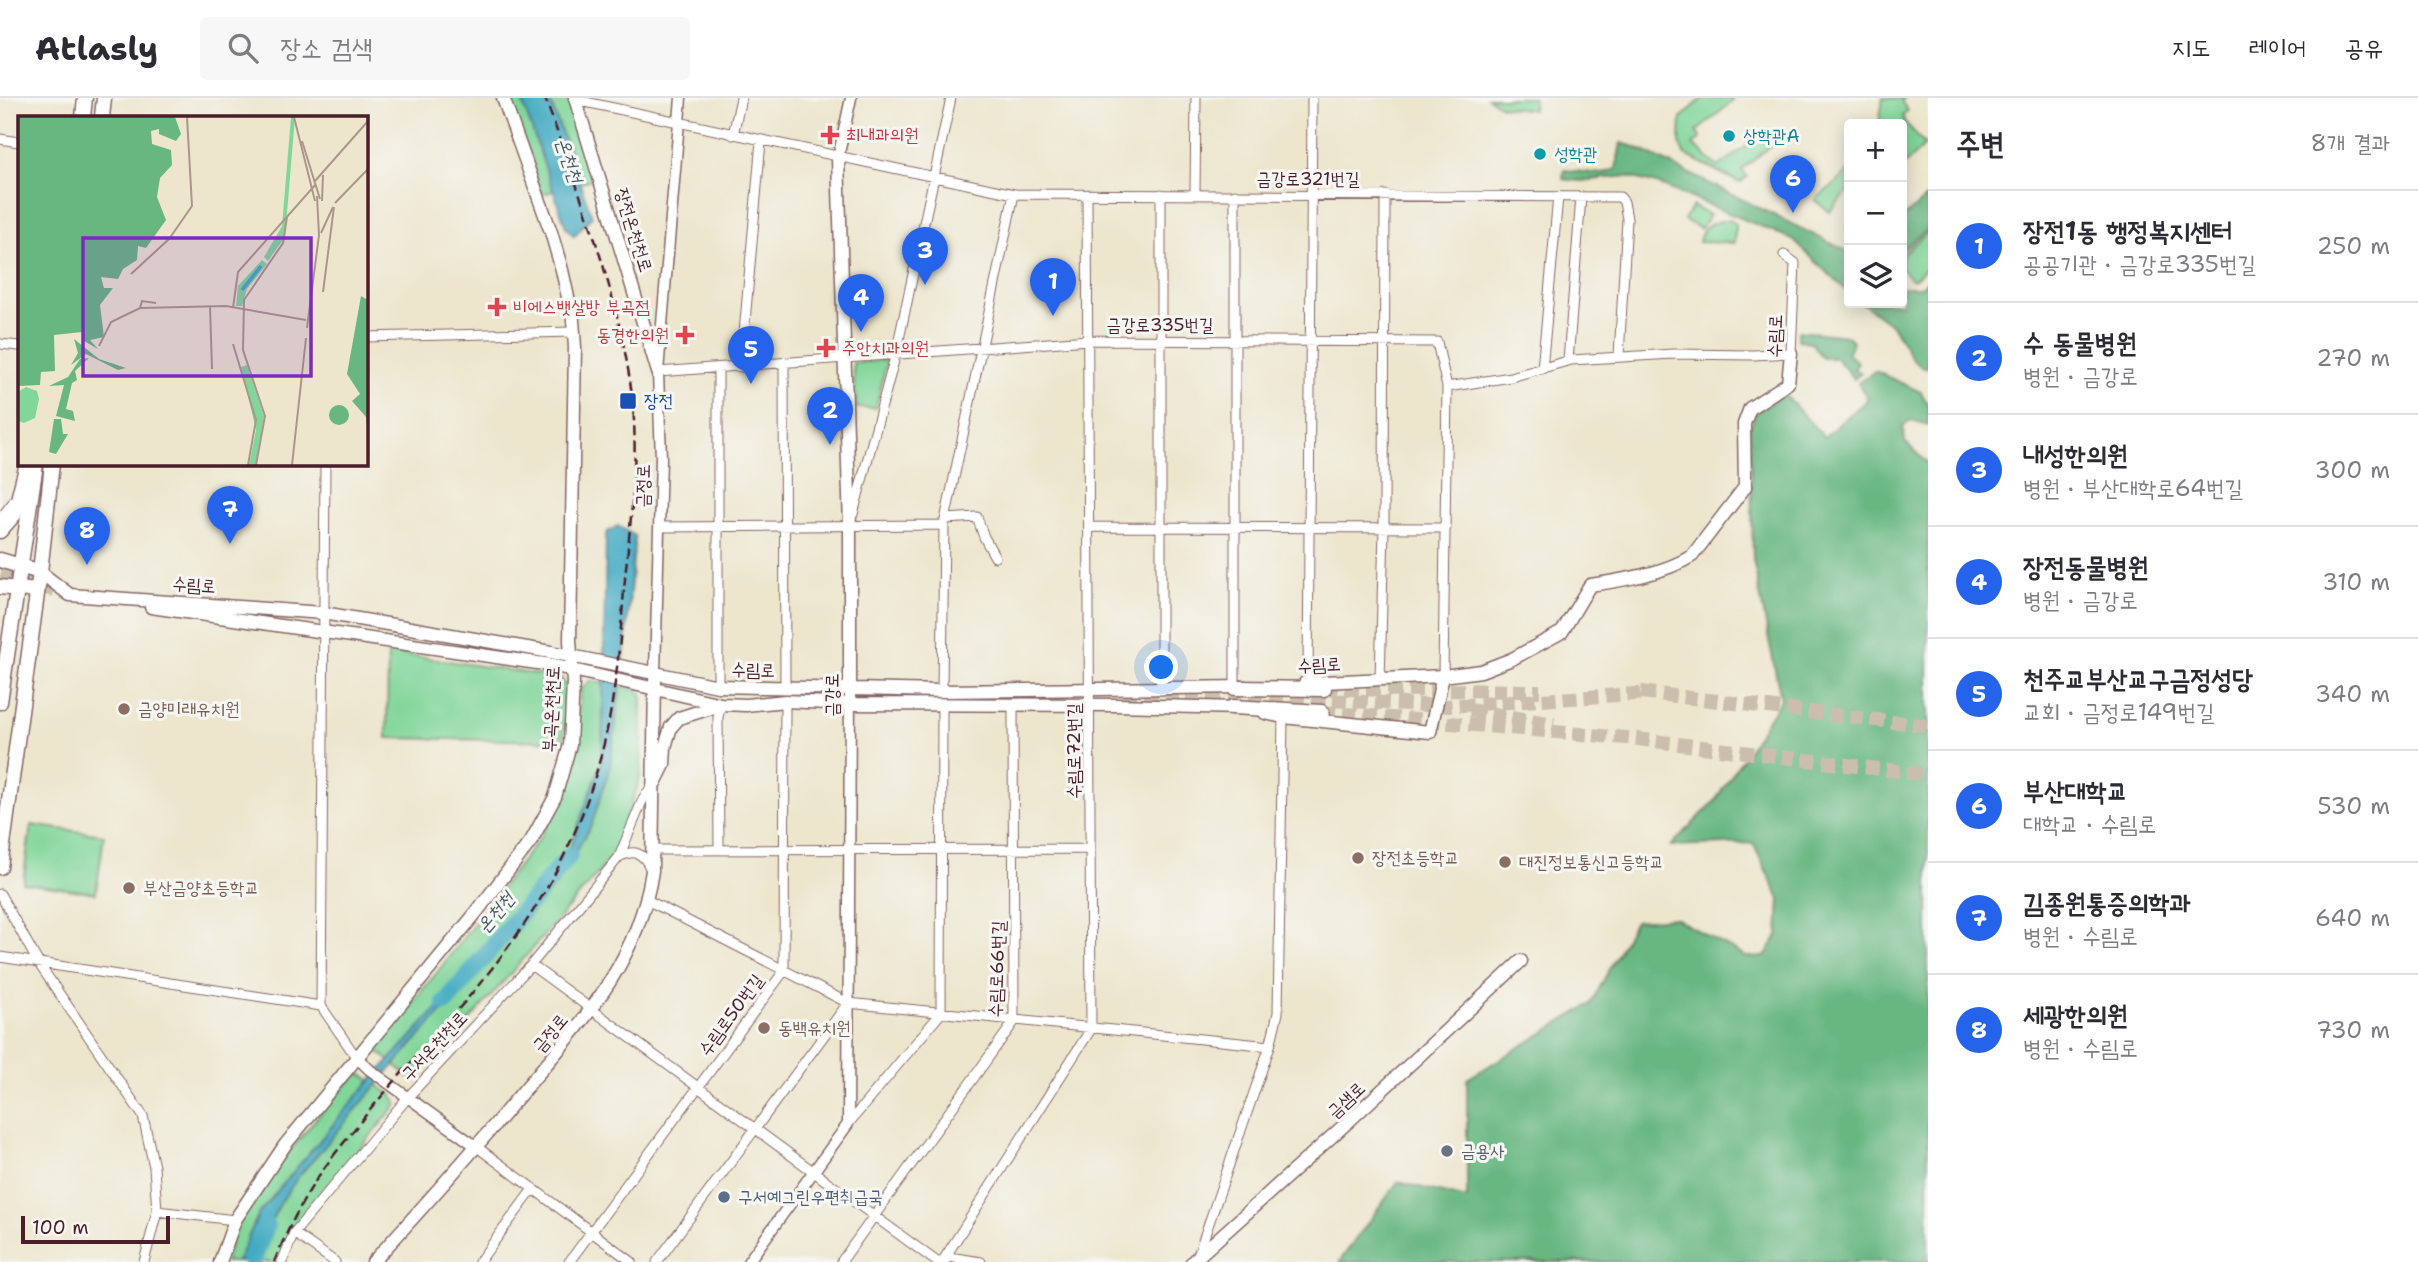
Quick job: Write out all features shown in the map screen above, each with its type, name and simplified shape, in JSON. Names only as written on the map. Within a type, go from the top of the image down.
[{"type":"main road","points":[[83,116],[85,98]]},
{"type":"main road","points":[[102,116],[104,98]]},
{"type":"main road","name":"부곡온천천로","points":[[220,1262],[234,1220],[285,1144],[475,914],[531,841],[555,797],[570,745],[576,664],[574,332],[555,244],[503,98]]},
{"type":"main road","name":"장전온천천로","points":[[575,99],[658,372]]},
{"type":"main road","name":"금강로","points":[[838,158],[850,526],[850,697]]},
{"type":"main road","name":"수림로","points":[[37,591],[323,633],[638,669],[718,687],[785,694],[942,698],[1090,690],[1235,688],[1443,676],[1481,671],[1511,659],[1562,632],[1590,585],[1680,564],[1692,556],[1745,487],[1744,424],[1750,408],[1788,383],[1791,353]]},
{"type":"main road","points":[[0,702],[1,678],[36,466]]},
{"type":"main road","points":[[0,867],[40,572],[51,466]]},
{"type":"main road","points":[[0,531],[14,515],[25,471]]},
{"type":"main road","points":[[0,560],[40,572]]},
{"type":"main road","name":"수림로","points":[[40,572],[70,595],[323,613],[576,664],[695,700],[746,705],[785,694]]},
{"type":"main road","points":[[0,586],[37,591]]},
{"type":"main road","name":"금정로","points":[[373,1262],[477,1147],[592,1009],[615,976],[632,941],[647,900],[652,871],[655,672]]},
{"type":"main road","points":[[1233,707],[1430,732],[1443,676]]},
{"type":"main road","points":[[1235,688],[1324,689]]},
{"type":"main road","name":"수림로","points":[[942,698],[1013,706],[1233,707]]},
{"type":"main road","points":[[654,783],[664,765],[665,747],[671,727],[679,718],[721,704]]},
{"type":"main road","points":[[1286,713],[1322,712]]},
{"type":"main road","name":"금샘로","points":[[1195,1259],[1521,961]]},
{"type":"street","name":"금정로","points":[[655,672],[661,459],[658,372],[681,98]]},
{"type":"street","points":[[733,135],[741,98]]},
{"type":"street","name":"금강로","points":[[838,158],[851,98]]},
{"type":"street","points":[[850,526],[896,353],[951,98]]},
{"type":"street","points":[[1195,194],[1196,98]]},
{"type":"street","points":[[1308,682],[1312,98]]},
{"type":"street","points":[[575,99],[838,158]]},
{"type":"street","points":[[0,139],[18,142]]},
{"type":"street","points":[[741,367],[761,141]]},
{"type":"street","name":"금강로321번길","points":[[838,158],[1014,194],[1620,197],[1624,202],[1626,219],[1619,356]]},
{"type":"street","points":[[748,1262],[848,1124],[940,1013],[945,522],[1014,194]]},
{"type":"street","points":[[1161,194],[1161,690]]},
{"type":"street","points":[[1235,194],[1235,688]]},
{"type":"street","name":"수림로72번길","points":[[1087,195],[1091,1029]]},
{"type":"street","points":[[1380,680],[1384,528],[1385,195]]},
{"type":"street","points":[[1542,369],[1558,197]]},
{"type":"street","points":[[1568,361],[1581,197]]},
{"type":"street","name":"수림로","points":[[1784,254],[1795,263],[1791,353]]},
{"type":"street","points":[[368,337],[574,332]]},
{"type":"street","name":"금강로335번길","points":[[658,372],[1088,340],[1437,342],[1447,387]]},
{"type":"street","points":[[0,344],[18,346]]},
{"type":"street","points":[[1443,676],[1447,387],[1511,377],[1568,361],[1619,356],[1791,353]]},
{"type":"street","name":"수림로50번길","points":[[569,1262],[784,971],[784,363]]},
{"type":"street","points":[[718,368],[718,687]]},
{"type":"street","points":[[326,466],[321,1006],[356,1057],[370,1070],[632,1262]]},
{"type":"street","points":[[0,519],[12,505],[25,471]]},
{"type":"street","points":[[660,527],[850,526],[945,522],[977,517],[995,557]]},
{"type":"street","points":[[1089,527],[1446,528]]},
{"type":"street","name":"금강로","points":[[848,1124],[850,697]]},
{"type":"street","name":"수림로","points":[[719,849],[718,717],[721,704]]},
{"type":"street","name":"수림로66번길","points":[[841,1262],[1014,1022],[1013,706]]},
{"type":"street","points":[[1195,1259],[1270,1046],[1278,1013],[1286,713]]},
{"type":"street","name":"구서온천천로","points":[[282,1262],[294,1233],[406,1095],[531,965],[619,858],[643,799],[654,783]]},
{"type":"street","points":[[653,850],[1090,849]]},
{"type":"street","points":[[619,858],[638,852],[646,859],[652,871]]},
{"type":"street","points":[[0,894],[39,964],[143,1116],[154,1167],[157,1211],[144,1262]]},
{"type":"street","points":[[647,900],[848,1003],[1270,1046]]},
{"type":"street","points":[[0,957],[321,1006]]},
{"type":"street","points":[[531,965],[813,1173],[941,1262]]},
{"type":"street","points":[[657,1262],[848,1003]]},
{"type":"street","points":[[941,1262],[1091,1029]]},
{"type":"street","points":[[478,1262],[533,1189]]},
{"type":"street","points":[[157,1211],[234,1220]]},
{"type":"street","points":[[294,1233],[335,1262]]},
{"type":"street","points":[[941,1262],[949,1257],[981,1262]]},
{"type":"green space","points":[[507,98],[571,98],[595,178],[547,193],[540,192]]},
{"type":"green space","points":[[1488,98],[1534,98],[1533,110],[1501,106]]},
{"type":"green space","points":[[1703,98],[1730,98],[1733,101],[1696,132],[1701,138],[1693,145],[1718,167],[1763,134],[1773,144],[1742,170],[1747,177],[1740,183],[1684,154],[1680,144],[1681,118]]},
{"type":"green space","points":[[1883,98],[1904,98],[1901,101],[1908,111],[1903,115],[1904,119],[1880,119]]},
{"type":"green space","points":[[1907,124],[1925,145],[1907,162]]},
{"type":"green space","points":[[1621,143],[1635,147],[1844,250],[1844,288],[1792,239],[1660,185],[1627,176],[1581,181],[1563,179],[1564,170],[1603,174],[1616,169]]},
{"type":"green space","points":[[1844,176],[1844,196],[1829,212],[1815,200]]},
{"type":"green space","points":[[1928,196],[1928,229],[1907,246],[1907,245],[1907,215]]},
{"type":"green space","points":[[1692,206],[1709,215],[1701,229],[1684,220]]},
{"type":"green space","points":[[1730,220],[1735,224],[1735,243],[1699,242],[1700,236],[1710,225]]},
{"type":"green space","points":[[1928,232],[1928,267],[1913,280],[1907,275],[1907,250]]},
{"type":"green space","points":[[1928,280],[1928,367],[1923,368],[1913,360],[1893,326],[1869,308],[1907,308],[1907,287],[1921,287]]},
{"type":"green space","points":[[1798,331],[1848,336],[1853,341],[1847,354],[1858,362],[1854,369],[1861,373],[1854,379],[1836,358],[1822,358],[1811,342],[1798,340]]},
{"type":"green space","points":[[887,360],[876,408],[856,408],[853,363]]},
{"type":"green space","points":[[1875,371],[1921,392],[1928,405],[1928,425],[1911,420],[1903,427],[1905,442],[1928,464],[1928,1262],[1339,1262],[1398,1182],[1467,1199],[1467,1079],[1591,1004],[1635,921],[1675,918],[1746,957],[1765,957],[1778,935],[1780,899],[1753,843],[1671,846],[1715,801],[1781,699],[1753,560],[1750,427],[1757,412],[1784,394],[1824,437],[1868,399],[1858,383]]},
{"type":"green space","points":[[388,652],[561,678],[568,689],[563,741],[387,738]]},
{"type":"green space","points":[[590,681],[636,689],[642,694],[641,775],[613,856],[470,1020],[413,1080],[374,1048],[435,975],[541,836],[562,798],[574,745],[581,689]]},
{"type":"green space","points":[[31,825],[104,835],[96,893],[23,883]]},
{"type":"green space","points":[[362,1074],[393,1096],[397,1104],[303,1217],[280,1262],[225,1262],[236,1225],[275,1169],[332,1099],[356,1075]]},
{"type":"water","name":"온천천","points":[[521,98],[549,98],[592,216],[574,236],[566,227]]},
{"type":"water","name":"온천천","points":[[618,526],[635,536],[625,650],[610,767],[592,824],[556,885],[516,929],[566,859],[602,761],[606,533]]},
{"type":"water","points":[[511,935],[298,1177],[281,1202],[250,1262],[237,1262],[259,1213],[358,1095],[434,1012]]},
{"type":"waterway","name":"온천천","points":[[445,1003],[569,856]]},
{"type":"waterway","name":"온천천","points":[[252,1262],[266,1226]]},
{"type":"tunnel","points":[[0,576],[73,595]]},
{"type":"tunnel","points":[[585,668],[652,678]]},
{"type":"tunnel","points":[[1324,689],[1540,691]]},
{"type":"tunnel","points":[[1641,692],[1928,726]]},
{"type":"tunnel","points":[[1123,694],[1265,697],[1448,706],[1650,693]]},
{"type":"tunnel","points":[[1470,710],[1554,724]]},
{"type":"tunnel","points":[[1322,712],[1638,739],[1928,775]]},
{"type":"railway","points":[[274,1262],[299,1210],[326,1166],[387,1090],[492,969],[530,915],[564,856],[577,826],[599,762],[607,729],[617,664],[632,500],[635,456],[631,388],[607,277],[545,98]]},
{"type":"place","name":"최내과의원","points":[[830,135]]},
{"type":"place","name":"상학관A","points":[[1729,136]]},
{"type":"place","name":"성학관","points":[[1540,154]]},
{"type":"place","name":"부산대학교","points":[[1793,213]]},
{"type":"place","name":"내성한의원","points":[[925,285]]},
{"type":"place","name":"비에스뱃살방 부곡점","points":[[497,307]]},
{"type":"place","name":"장전1동 행정복지센터","points":[[1053,316]]},
{"type":"place","name":"장전동물병원","points":[[861,332]]},
{"type":"place","name":"동경한의원","points":[[685,335]]},
{"type":"place","name":"주안치과의원","points":[[826,348]]},
{"type":"place","name":"천주교부산교구금정성당","points":[[751,384]]},
{"type":"place","name":"장전","points":[[628,401]]},
{"type":"place","name":"수 동물병원","points":[[830,445]]},
{"type":"place","name":"김종원통증의학과","points":[[230,544]]},
{"type":"place","name":"세광한의원","points":[[87,565]]},
{"type":"place","name":"금양미래유치원","points":[[124,709]]},
{"type":"place","name":"장전초등학교","points":[[1358,858]]},
{"type":"place","name":"대진정보통신고등학교","points":[[1505,862]]},
{"type":"place","name":"부산금양초등학교","points":[[129,888]]},
{"type":"place","name":"동백유치원","points":[[764,1028]]},
{"type":"place","name":"금용사","points":[[1447,1151]]},
{"type":"place","name":"구서예그린우편취급국","points":[[724,1197]]}]
